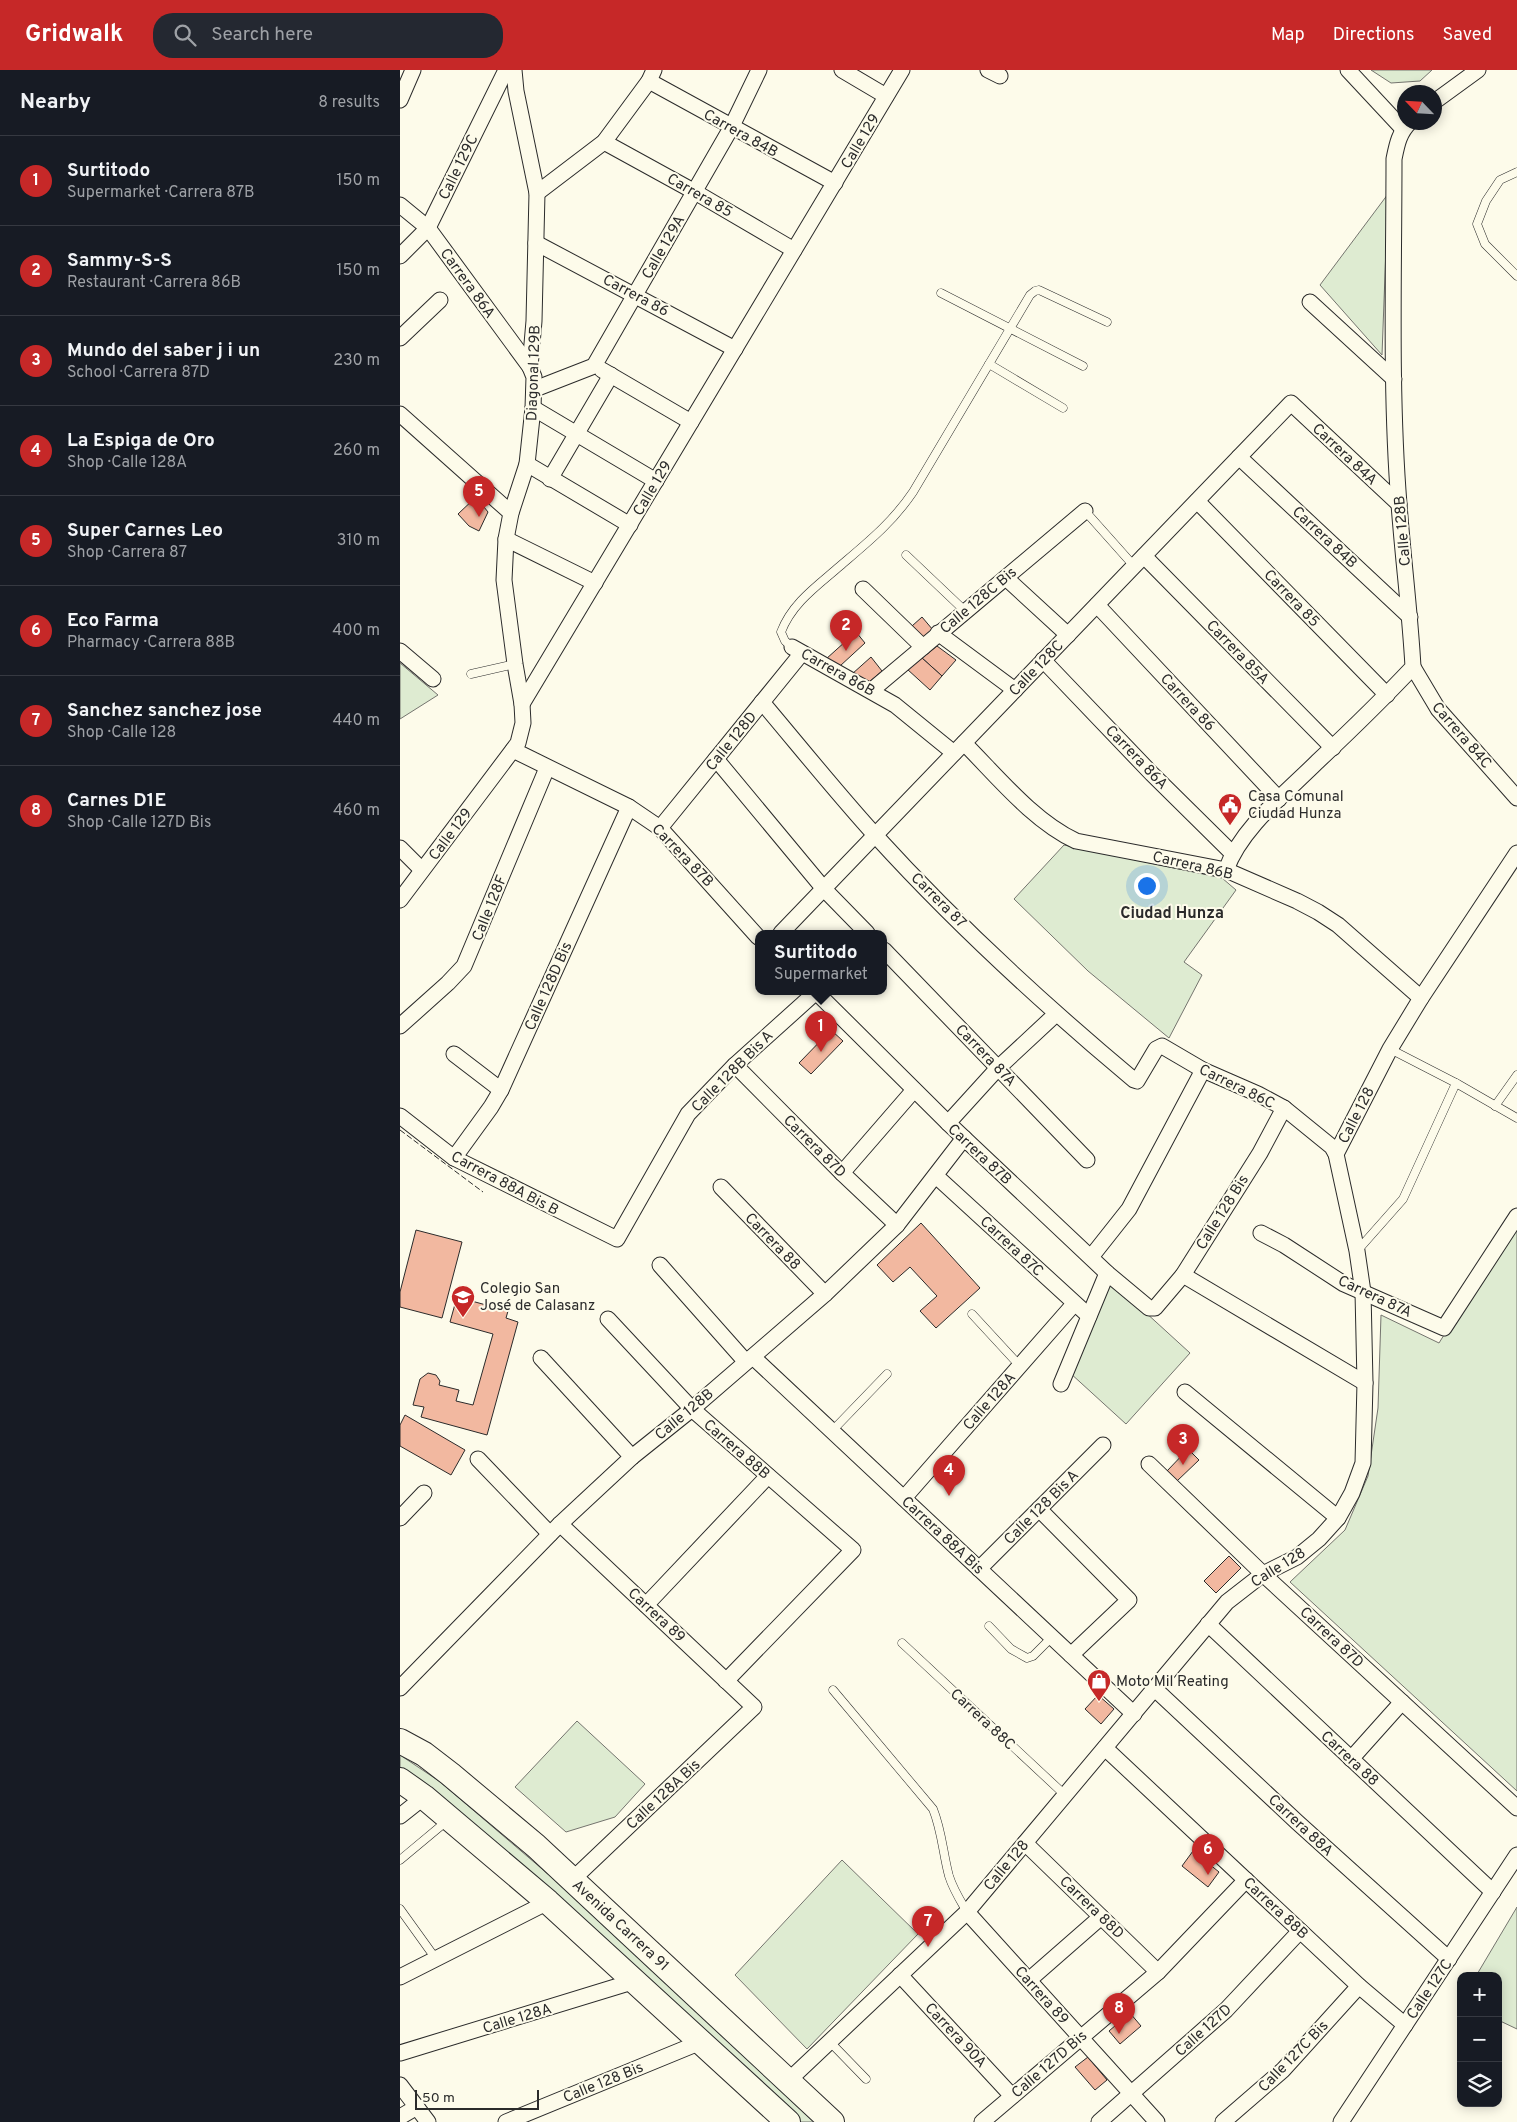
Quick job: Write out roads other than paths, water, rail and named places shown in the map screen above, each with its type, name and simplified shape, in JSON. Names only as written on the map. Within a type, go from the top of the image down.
[{"type":"main road","name":"Avenida Carrera 91","points":[[400,1741],[424,1754],[450,1774],[536,1846],[832,2122]]},
{"type":"main road","points":[[400,1780],[424,1797],[548,1902],[788,2122]]},
{"type":"street","points":[[400,100],[413,70]]},
{"type":"street","name":"Calle 129C","points":[[400,256],[428,228],[506,70]]},
{"type":"street","name":"Diagonal 129B","points":[[514,70],[516,91],[537,193],[534,321],[530,367],[534,377],[533,408],[526,464],[511,513],[506,539],[504,580],[522,704]]},
{"type":"street","name":"Calle 129A","points":[[594,366],[731,128],[759,70]]},
{"type":"street","points":[[842,70],[886,96]]},
{"type":"street","name":"Calle 129","points":[[400,900],[513,750],[522,733],[522,704],[902,70]]},
{"type":"street","points":[[1348,70],[1397,117]]},
{"type":"street","points":[[1442,96],[1478,70]]},
{"type":"street","points":[[537,193],[604,142],[652,76]]},
{"type":"street","name":"Carrera 84B","points":[[652,76],[731,128],[834,183]]},
{"type":"street","name":"Calle 128B","points":[[1404,130],[1398,141],[1394,159],[1394,379],[1399,504],[1413,667]]},
{"type":"street","name":"Carrera 85","points":[[604,142],[695,192],[794,250]]},
{"type":"street","name":"Carrera 86A","points":[[400,205],[428,228],[530,367]]},
{"type":"street","name":"Carrera 86","points":[[536,243],[735,349]]},
{"type":"street","points":[[400,338],[440,300]]},
{"type":"street","points":[[1310,302],[1394,379]]},
{"type":"street","points":[[534,389],[594,366],[691,422]]},
{"type":"street","points":[[550,479],[611,375]]},
{"type":"street","name":"Carrera 84A","points":[[1291,403],[1399,504]]},
{"type":"street","name":"Calle 128C","points":[[784,930],[1291,403]]},
{"type":"street","points":[[533,408],[656,481]]},
{"type":"street","points":[[400,414],[511,513]]},
{"type":"street","name":"Carrera 84B","points":[[1239,457],[1410,617]]},
{"type":"street","points":[[526,464],[630,524]]},
{"type":"street","name":"Carrera 85","points":[[1197,501],[1387,695]]},
{"type":"street","name":"Calle 128C Bis","points":[[872,690],[1085,511]]},
{"type":"street","points":[[506,539],[595,583]]},
{"type":"street","name":"Carrera 85A","points":[[1139,561],[1333,748]]},
{"type":"street","points":[[1006,578],[1068,635]]},
{"type":"street","points":[[863,589],[923,647]]},
{"type":"street","name":"Carrera 86","points":[[1097,604],[1279,799]]},
{"type":"street","points":[[938,633],[1015,690]]},
{"type":"street","name":"Carrera 86B","points":[[797,650],[872,690],[959,748],[1052,828],[1064,836],[1076,841],[1226,870],[1318,912],[1338,925],[1421,998]]},
{"type":"street","name":"Calle 128D","points":[[660,828],[762,702],[797,650]]},
{"type":"street","points":[[400,651],[433,679]]},
{"type":"street","name":"Carrera 86A","points":[[1043,660],[1152,774],[1232,853]]},
{"type":"street","points":[[1226,870],[1232,853],[1279,799],[1387,695],[1413,667]]},
{"type":"street","name":"Carrera 84C","points":[[1413,667],[1438,709],[1517,798]]},
{"type":"street","name":"Carrera 87","points":[[762,702],[875,835],[1056,1014],[1134,1080],[1137,1081],[1156,1049]]},
{"type":"street","name":"Carrera 87B","points":[[513,750],[630,807],[660,828],[755,934]]},
{"type":"street","points":[[716,759],[824,889],[864,930]]},
{"type":"street","name":"Calle 128F","points":[[400,1026],[464,966],[547,768]]},
{"type":"street","name":"Calle 128D Bis","points":[[454,1158],[491,1107],[500,1090],[630,807]]},
{"type":"street","points":[[400,848],[422,870]]},
{"type":"street","name":"Calle 128","points":[[788,2081],[967,1912],[1227,1602],[1263,1574],[1297,1557],[1319,1539],[1338,1518],[1352,1493],[1363,1463],[1365,1382],[1362,1292],[1356,1251],[1336,1154],[1390,1049],[1421,998],[1517,853]]},
{"type":"street","name":"Carrera 87A","points":[[887,953],[1087,1160]]},
{"type":"street","name":"Calle 128B Bis A","points":[[617,1239],[688,1114],[735,1065],[812,995]]},
{"type":"street","name":"Carrera 87B","points":[[820,995],[948,1123],[1108,1273],[1152,1309]]},
{"type":"street","points":[[948,1123],[998,1068],[1056,1014]]},
{"type":"street","name":"Carrera 86C","points":[[1156,1049],[1162,1046],[1202,1070],[1258,1094],[1284,1108],[1332,1147],[1336,1154]]},
{"type":"street","points":[[454,1054],[500,1090]]},
{"type":"street","name":"Carrera 87D","points":[[735,1065],[897,1225]]},
{"type":"street","points":[[1091,1257],[1129,1209],[1202,1070]]},
{"type":"street","points":[[842,1172],[914,1090]]},
{"type":"street","name":"Calle 128 Bis","points":[[1152,1309],[1155,1308],[1183,1275],[1260,1153],[1284,1108]]},
{"type":"street","name":"Carrera 88A Bis B","points":[[400,1116],[454,1158],[617,1239]]},
{"type":"street","name":"Calle 128B","points":[[401,1686],[555,1529],[632,1457],[692,1409],[825,1294],[897,1225],[964,1138]]},
{"type":"street","name":"Carrera 87C","points":[[936,1176],[1089,1316]]},
{"type":"street","name":"Carrera 88","points":[[721,1187],[825,1294]]},
{"type":"street","name":"Carrera 87A","points":[[1261,1233],[1284,1245],[1344,1284],[1443,1328],[1446,1327],[1517,1216]]},
{"type":"street","name":"Carrera 88A Bis","points":[[660,1265],[749,1360],[832,1431],[1134,1714]]},
{"type":"street","points":[[1060,1384],[1108,1273]]},
{"type":"street","points":[[1183,1275],[1365,1382]]},
{"type":"street","name":"Calle 128A","points":[[904,1498],[1074,1304]]},
{"type":"street","name":"Carrera 88B","points":[[608,1319],[692,1409],[853,1550],[726,1680]]},
{"type":"street","points":[[541,1358],[632,1457]]},
{"type":"street","points":[[1185,1392],[1338,1518]]},
{"type":"street","name":"Calle 128 Bis A","points":[[979,1570],[1103,1445]]},
{"type":"street","name":"Carrera 89","points":[[478,1459],[555,1529],[646,1605],[754,1707]]},
{"type":"street","name":"Carrera 87D","points":[[1149,1464],[1263,1574],[1517,1808]]},
{"type":"street","points":[[646,1605],[768,1476]]},
{"type":"street","points":[[400,1518],[424,1493]]},
{"type":"street","points":[[1039,1509],[1128,1600],[1071,1655]]},
{"type":"street","name":"Carrera 88","points":[[1208,1624],[1493,1892]]},
{"type":"street","name":"Carrera 88A","points":[[1155,1689],[1297,1822],[1449,1959]]},
{"type":"street","points":[[1351,1759],[1402,1702]]},
{"type":"street","name":"Calle 128A Bis","points":[[572,1880],[754,1707]]},
{"type":"street","name":"Carrera 88B","points":[[1105,1748],[1359,1986],[1405,2025]]},
{"type":"street","points":[[400,1816],[424,1797]]},
{"type":"street","name":"Carrera 88D","points":[[1025,1843],[1158,1972]]},
{"type":"street","name":"Calle 127C","points":[[1340,2122],[1517,1855]]},
{"type":"street","name":"Calle 127D Bis","points":[[982,2122],[1158,1972],[1246,1880]]},
{"type":"street","points":[[400,1977],[548,1902]]},
{"type":"street","name":"Carrera 89","points":[[967,1912],[1157,2122]]},
{"type":"street","points":[[1029,1980],[1102,1917]]},
{"type":"street","name":"Calle 127D","points":[[1099,2122],[1226,2010],[1300,1931]]},
{"type":"street","name":"Carrera 90A","points":[[900,1975],[1012,2096]]},
{"type":"street","name":"Calle 128A","points":[[400,2054],[634,1981]]},
{"type":"street","name":"Calle 127C Bis","points":[[1223,2122],[1283,2070],[1359,1986]]},
{"type":"street","name":"Calle 128 Bis","points":[[506,2122],[701,2042]]},
{"type":"street","points":[[400,2085],[428,2122]]},
{"type":"street","points":[[400,2117],[417,2107]]},
{"type":"lane","points":[[1517,172],[1500,180],[1486,201],[1477,224],[1485,244],[1517,276]]},
{"type":"lane","points":[[797,650],[785,641],[781,632],[786,618],[800,601],[898,514],[1034,291],[1039,290],[1107,322]]},
{"type":"lane","points":[[941,293],[1083,366]]},
{"type":"lane","points":[[989,364],[1063,408]]},
{"type":"lane","points":[[1085,511],[1139,561]]},
{"type":"lane","points":[[906,555],[965,611]]},
{"type":"lane","points":[[471,674],[515,664]]},
{"type":"lane","points":[[1390,1049],[1456,1083],[1517,1118]]},
{"type":"lane","points":[[1495,1106],[1517,1075]]},
{"type":"lane","points":[[1356,1251],[1403,1200],[1456,1083]]},
{"type":"lane","points":[[972,1314],[1020,1366]]},
{"type":"lane","points":[[832,1431],[887,1374]]},
{"type":"lane","points":[[989,1626],[1011,1649],[1027,1658],[1033,1656],[1052,1637]]},
{"type":"lane","name":"Carrera 88C","points":[[902,1643],[1065,1795]]},
{"type":"lane","points":[[832,1690],[933,1809],[940,1825],[949,1875],[954,1889],[967,1912]]},
{"type":"lane","points":[[400,1860],[450,1819]]},
{"type":"lane","points":[[400,1909],[436,1959]]},
{"type":"lane","points":[[830,2042],[866,2079]]},
{"type":"place","name":"Super Carnes Leo","points":[[479,517]]},
{"type":"place","name":"Sammy-S-S","points":[[846,651]]},
{"type":"place","name":"Casa Comunal Ciudad Hunza","points":[[1230,826]]},
{"type":"place","name":"Surtitodo","points":[[821,1052]]},
{"type":"place","name":"Colegio San José de Calasanz","points":[[463,1318]]},
{"type":"place","name":"Mundo del saber j i un","points":[[1183,1465]]},
{"type":"place","name":"La Espiga de Oro","points":[[949,1496]]},
{"type":"place","name":"Moto Mil Reating","points":[[1099,1702]]},
{"type":"place","name":"Eco Farma","points":[[1208,1875]]},
{"type":"place","name":"Sanchez sanchez jose","points":[[928,1947]]},
{"type":"place","name":"Carnes D1E","points":[[1119,2034]]},
{"type":"district","name":"Ciudad Hunza","points":[[1172,912]]}]
